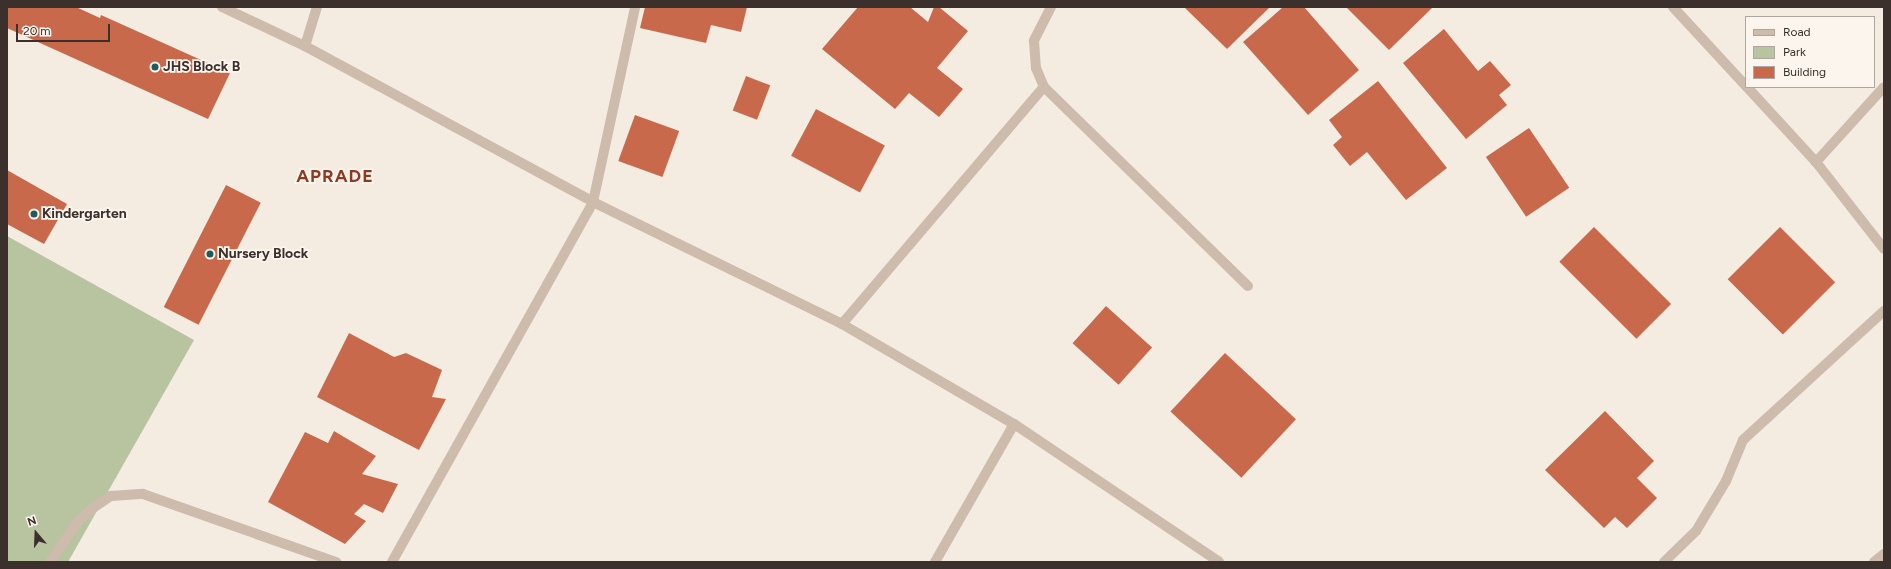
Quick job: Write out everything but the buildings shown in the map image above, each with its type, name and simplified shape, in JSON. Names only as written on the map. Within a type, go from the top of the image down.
[{"type":"street","points":[[222,7],[304,46],[593,202],[842,324],[1014,424],[1219,562]]},
{"type":"street","points":[[304,46],[317,7]]},
{"type":"street","points":[[392,562],[593,202],[636,7]]},
{"type":"street","points":[[1051,7],[1034,41],[1036,68],[1044,87],[1248,286]]},
{"type":"street","points":[[1672,7],[1745,86]]},
{"type":"street","points":[[842,324],[1044,87]]},
{"type":"street","points":[[1816,162],[1884,87]]},
{"type":"street","points":[[1747,88],[1816,162],[1884,249]]},
{"type":"street","points":[[1664,562],[1696,531],[1726,481],[1743,440],[1884,311]]},
{"type":"street","points":[[935,562],[1014,424]]},
{"type":"street","points":[[50,562],[78,521],[93,508],[111,496],[143,494],[336,562]]},
{"type":"street","points":[[1874,562],[1884,554]]},
{"type":"green space","points":[[7,236],[194,340],[68,562],[7,562]]},
{"type":"place","name":"JHS Block B","points":[[155,67]]},
{"type":"place","name":"Kindergarten","points":[[34,214]]},
{"type":"place","name":"Nursery Block","points":[[210,254]]},
{"type":"district","name":"APRADE","points":[[335,176]]}]
